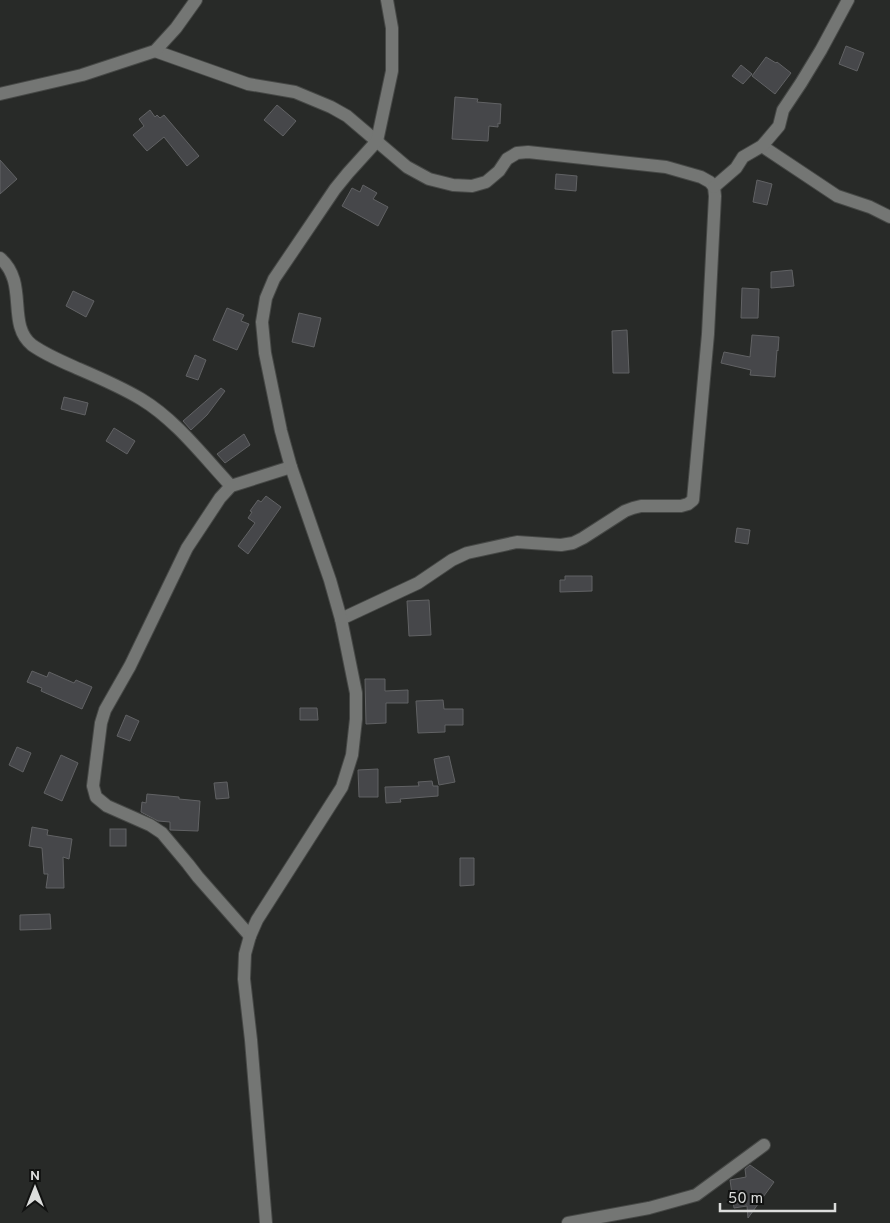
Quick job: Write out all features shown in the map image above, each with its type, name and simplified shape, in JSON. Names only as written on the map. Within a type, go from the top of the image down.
[{"type":"street","points":[[0,94],[82,75],[155,51],[176,28],[196,0]]},
{"type":"street","points":[[266,1223],[244,979],[245,954],[257,920],[342,787],[352,755],[356,719],[356,693],[341,619],[291,468],[281,431],[265,353],[262,322],[266,298],[274,279],[335,189],[377,141],[392,71],[392,28],[387,0]]},
{"type":"street","points":[[714,187],[736,168],[743,157],[762,146],[778,126],[783,110],[816,58],[848,0]]},
{"type":"street","points":[[155,51],[248,84],[295,92],[331,106],[347,116],[407,167],[429,179],[453,185],[472,186],[486,182],[499,171],[507,160],[517,153],[528,152],[666,166],[701,177],[710,182],[714,187],[708,334],[693,500],[681,506],[641,506],[633,508],[573,543],[561,545],[517,542],[467,553],[452,560],[418,583],[341,619]]},
{"type":"street","points":[[762,146],[837,196],[870,207],[890,217]]},
{"type":"street","points":[[0,258],[13,274],[16,284],[18,319],[23,333],[32,345],[57,359],[142,399],[170,421],[231,486]]},
{"type":"street","points":[[250,936],[198,878],[162,833],[150,825],[107,806],[96,797],[93,786],[101,723],[105,710],[145,635],[187,548],[220,498],[231,486],[291,468]]},
{"type":"street","points":[[568,1223],[648,1208],[696,1195],[764,1145]]},
{"type":"building","points":[[846,46],[864,53],[857,71],[839,64]]},
{"type":"building","points":[[766,57],[777,62],[791,73],[775,94],[752,76]]},
{"type":"building","points":[[741,65],[752,74],[743,84],[732,76]]},
{"type":"building","points":[[455,97],[478,99],[477,102],[501,104],[500,124],[498,123],[498,127],[489,126],[488,141],[452,139]]},
{"type":"building","points":[[277,105],[296,121],[283,136],[264,120]]},
{"type":"building","points":[[150,110],[155,117],[157,115],[160,118],[164,115],[199,156],[187,166],[164,137],[147,151],[133,135],[144,126],[139,119]]},
{"type":"building","points":[[0,160],[17,179],[0,194]]},
{"type":"building","points":[[556,174],[577,176],[576,191],[555,189]]},
{"type":"building","points":[[757,180],[772,184],[767,205],[753,202]]},
{"type":"building","points":[[363,185],[377,193],[373,199],[388,207],[378,226],[342,206],[352,188],[360,192]]},
{"type":"building","points":[[792,270],[794,286],[771,288],[771,272]]},
{"type":"building","points":[[742,288],[759,289],[758,318],[741,318]]},
{"type":"building","points":[[73,291],[94,301],[86,317],[66,306]]},
{"type":"building","points":[[227,308],[244,315],[241,321],[249,324],[237,350],[213,340]]},
{"type":"building","points":[[299,313],[321,318],[314,347],[292,342]]},
{"type":"building","points":[[627,330],[629,373],[613,373],[612,331]]},
{"type":"building","points":[[752,335],[779,337],[775,377],[750,375],[751,370],[721,363],[724,352],[750,357]]},
{"type":"building","points":[[195,355],[206,360],[198,380],[186,376]]},
{"type":"building","points":[[221,388],[225,391],[207,415],[191,430],[183,421]]},
{"type":"building","points":[[64,397],[88,403],[85,415],[61,409]]},
{"type":"building","points":[[114,428],[135,441],[127,454],[106,441]]},
{"type":"building","points":[[244,434],[250,445],[225,463],[217,454]]},
{"type":"building","points":[[266,496],[281,507],[248,554],[238,546],[255,523],[248,518],[252,512],[250,511],[258,500],[261,502]]},
{"type":"building","points":[[737,528],[750,530],[748,544],[735,542]]},
{"type":"building","points":[[565,576],[592,576],[592,591],[560,592],[560,580],[565,580]]},
{"type":"building","points":[[429,600],[431,635],[409,636],[407,601]]},
{"type":"building","points":[[32,671],[47,677],[49,672],[74,683],[76,680],[92,687],[82,709],[41,691],[42,688],[27,682]]},
{"type":"building","points":[[365,679],[385,679],[385,691],[408,690],[408,703],[386,703],[386,723],[366,724]]},
{"type":"building","points":[[443,700],[444,709],[463,709],[463,725],[445,725],[445,732],[418,733],[416,701]]},
{"type":"building","points":[[300,708],[317,708],[318,720],[300,720]]},
{"type":"building","points":[[126,715],[139,721],[130,741],[117,736]]},
{"type":"building","points":[[17,747],[31,753],[23,772],[9,765]]},
{"type":"building","points":[[61,755],[78,763],[62,801],[44,793]]},
{"type":"building","points":[[449,756],[455,782],[439,785],[434,759]]},
{"type":"building","points":[[378,769],[378,797],[359,797],[358,770]]},
{"type":"building","points":[[432,781],[433,786],[438,786],[438,796],[400,799],[401,802],[386,803],[385,787],[419,786],[418,782]]},
{"type":"building","points":[[227,782],[229,798],[216,799],[214,783]]},
{"type":"building","points":[[147,794],[200,801],[198,831],[170,830],[170,822],[158,821],[141,812],[142,802],[146,803]]},
{"type":"building","points":[[32,827],[48,830],[47,835],[72,839],[69,859],[63,857],[64,888],[46,888],[48,874],[44,874],[42,848],[29,846]]},
{"type":"building","points":[[110,829],[126,829],[126,846],[110,846]]},
{"type":"building","points":[[460,858],[474,858],[474,885],[460,886]]},
{"type":"building","points":[[50,914],[51,929],[20,930],[20,915]]},
{"type":"building","points":[[750,1165],[774,1182],[748,1218],[747,1206],[734,1208],[730,1180],[746,1177],[745,1169]]}]
